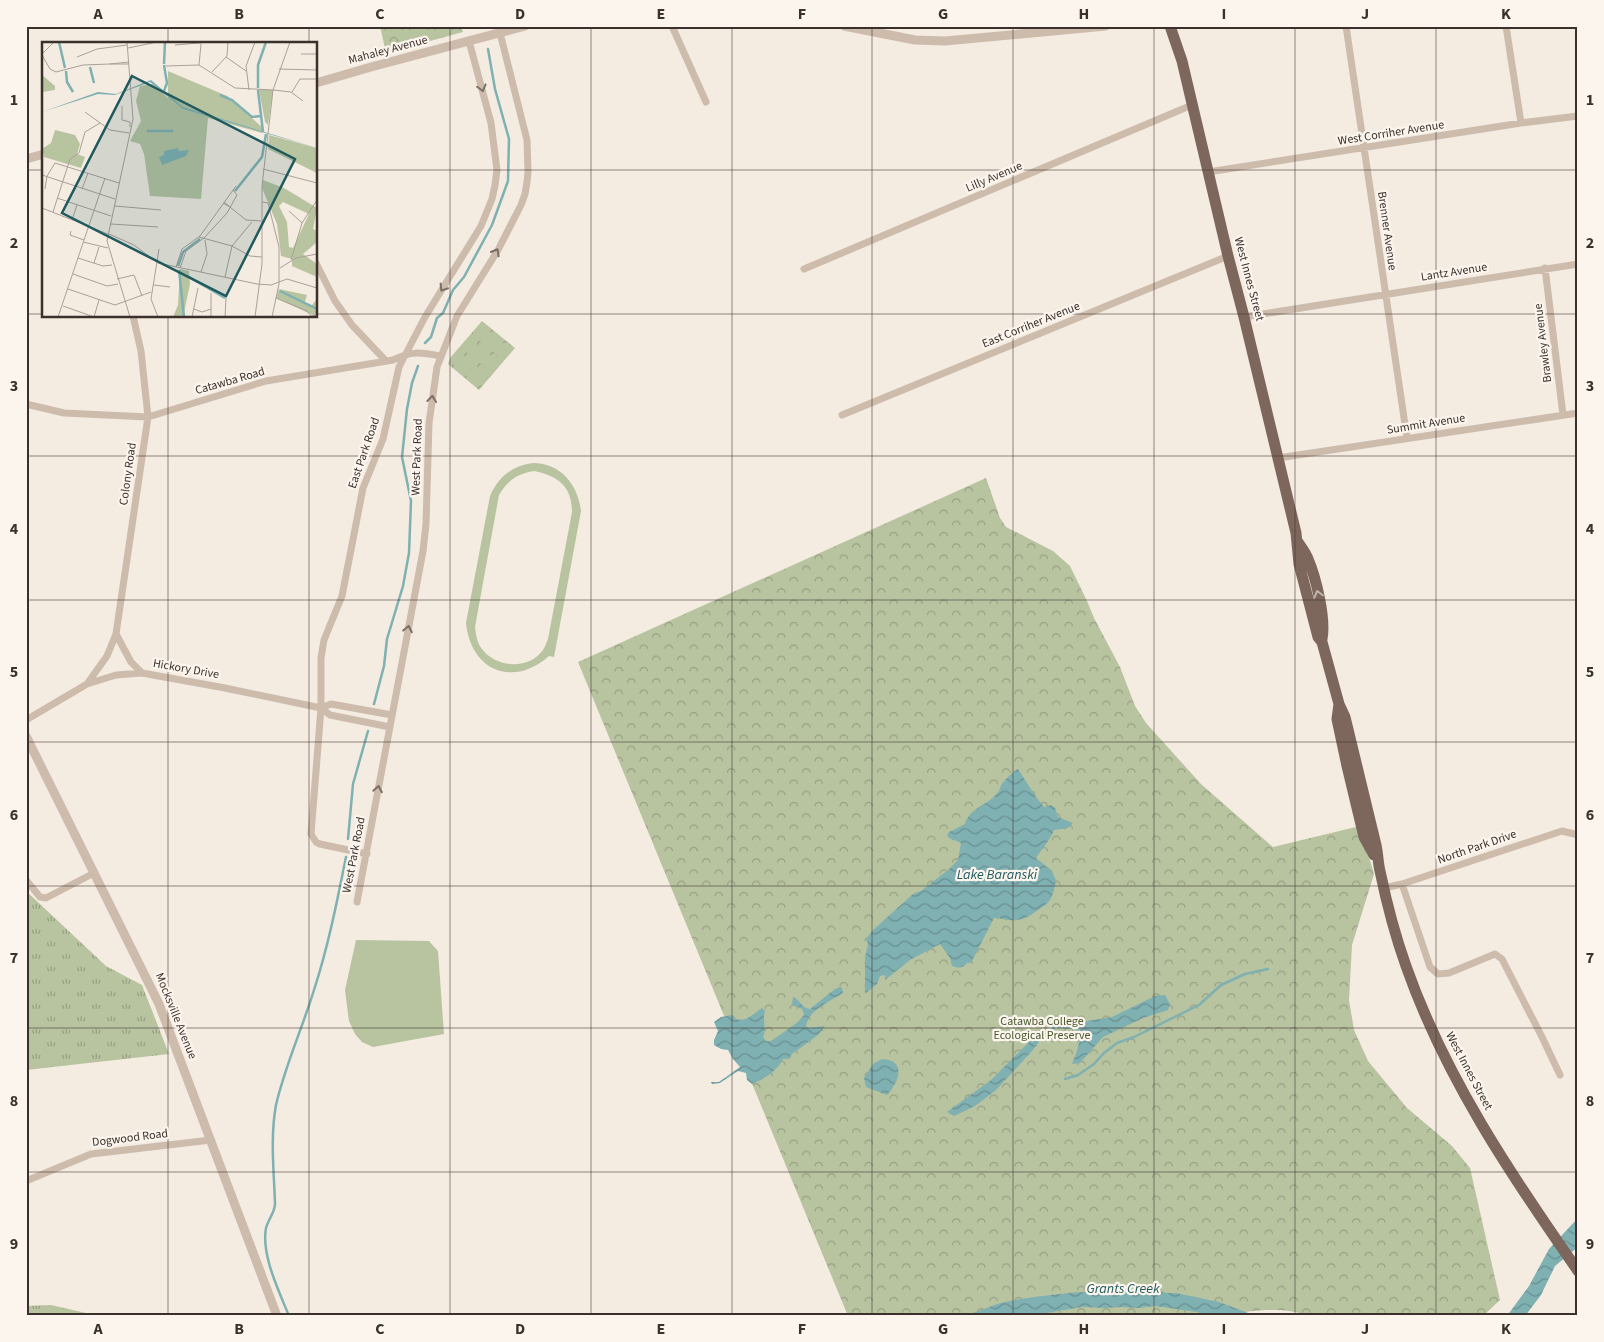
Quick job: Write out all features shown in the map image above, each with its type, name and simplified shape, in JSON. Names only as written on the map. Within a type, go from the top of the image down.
[{"type":"main road","name":"West Innes Street","points":[[1170,26],[1182,61],[1278,458],[1297,541],[1299,564],[1318,637],[1322,642],[1339,704],[1337,719],[1364,837],[1379,863],[1384,888],[1406,964],[1422,1008],[1440,1047],[1491,1141],[1545,1225],[1578,1271]]},
{"type":"street","name":"Mahaley Avenue","points":[[318,82],[525,26]]},
{"type":"street","points":[[672,26],[706,102]]},
{"type":"street","points":[[844,26],[915,40],[945,41],[1106,26]]},
{"type":"street","name":"Brenner Avenue","points":[[1346,26],[1384,295],[1407,438]]},
{"type":"street","points":[[1506,26],[1521,123]]},
{"type":"street","name":"West Park Road","points":[[357,902],[423,551],[426,524],[429,423],[433,385],[440,356],[457,316],[498,250],[525,194],[528,172],[527,140],[500,33]]},
{"type":"street","name":"East Park Road","points":[[366,854],[320,844],[316,842],[311,834],[321,708],[321,658],[324,640],[342,596],[363,488],[383,440],[399,367],[425,317],[480,226],[493,192],[497,170],[491,122],[469,41]]},
{"type":"street","name":"Lilly Avenue","points":[[804,269],[1192,105]]},
{"type":"street","name":"West Corriher Avenue","points":[[1208,172],[1521,123],[1578,116]]},
{"type":"street","points":[[26,159],[42,155]]},
{"type":"street","name":"East Corriher Avenue","points":[[842,415],[1228,256]]},
{"type":"street","name":"Lantz Avenue","points":[[1244,317],[1578,264]]},
{"type":"street","points":[[318,267],[335,301],[352,325],[386,361]]},
{"type":"street","name":"Brawley Avenue","points":[[1545,268],[1563,415]]},
{"type":"street","name":"Colony Road","points":[[87,684],[107,656],[116,634],[148,417],[141,351],[133,318]]},
{"type":"street","name":"Catawba Road","points":[[26,404],[64,413],[148,417],[266,381],[393,360],[405,354],[417,352],[440,356]]},
{"type":"street","name":"Summit Avenue","points":[[1278,458],[1578,413]]},
{"type":"street","points":[[116,634],[131,662],[142,673]]},
{"type":"street","name":"Hickory Drive","points":[[26,720],[87,684],[116,675],[142,673],[321,708],[330,715],[390,727]]},
{"type":"street","name":"Hickory Drive","points":[[321,708],[331,704],[392,714]]},
{"type":"street","name":"Mocksville Avenue","points":[[26,736],[156,997],[277,1316]]},
{"type":"street","name":"North Park Drive","points":[[1384,888],[1402,884],[1562,831],[1578,835]]},
{"type":"street","points":[[26,880],[40,897],[46,898],[94,873]]},
{"type":"street","points":[[1402,884],[1430,967],[1438,974],[1449,973],[1495,954],[1502,959],[1560,1075]]},
{"type":"street","name":"Dogwood Road","points":[[26,1181],[91,1154],[211,1140]]},
{"type":"green space","points":[[380,26],[461,26],[463,32],[386,53]]},
{"type":"green space","points":[[482,321],[515,348],[479,390],[448,364],[450,358]]},
{"type":"green space","points":[[485,328],[507,346],[498,356],[476,338]]},
{"type":"green space","points":[[473,341],[495,359],[487,369],[465,351]]},
{"type":"green space","points":[[462,354],[484,372],[475,383],[453,364]]},
{"type":"green space","points":[[525,464],[543,464],[560,471],[572,484],[581,511],[554,657],[549,656],[535,666],[522,671],[508,672],[496,669],[485,663],[476,653],[470,640],[466,623],[490,496],[507,473]],"holes":[[[534,471],[557,479],[566,489],[572,512],[548,639],[543,650],[530,661],[512,664],[504,663],[495,660],[482,649],[476,636],[475,627],[499,495],[506,485],[518,476]]]},
{"type":"green space","name":"Catawba College Ecological Preserve","points":[[986,478],[1000,518],[1006,527],[1053,551],[1070,566],[1094,618],[1120,667],[1135,706],[1146,723],[1201,784],[1273,847],[1360,826],[1374,874],[1352,945],[1349,1000],[1354,1030],[1368,1061],[1407,1108],[1452,1146],[1470,1168],[1500,1300],[1483,1316],[1307,1316],[1291,1311],[1269,1310],[1230,1316],[848,1316],[578,662]]},
{"type":"green space","points":[[26,891],[106,966],[142,985],[169,1054],[26,1070]]},
{"type":"green space","points":[[356,940],[429,941],[438,951],[444,1034],[373,1047],[362,1042],[355,1034],[349,1021],[345,990]]},
{"type":"green space","points":[[51,1305],[99,1316],[26,1316],[26,1306]]},
{"type":"water","name":"Lake Baranski","points":[[1018,769],[1044,807],[1051,805],[1055,808],[1058,817],[1073,823],[1068,828],[1054,830],[1036,858],[1052,871],[1056,881],[1048,903],[1023,919],[994,918],[971,963],[967,963],[960,968],[952,966],[950,958],[940,944],[910,960],[885,980],[885,975],[880,976],[877,984],[865,994],[865,957],[868,944],[866,939],[873,930],[913,894],[921,891],[958,860],[961,843],[949,838],[947,835],[949,832],[965,824],[971,814],[990,800],[1004,781]]},
{"type":"water","points":[[840,987],[843,993],[821,1006],[808,1020],[806,1026],[809,1028],[825,1026],[818,1035],[792,1054],[789,1059],[783,1059],[770,1074],[752,1084],[747,1080],[746,1073],[738,1071],[720,1083],[712,1084],[711,1082],[719,1082],[740,1067],[728,1050],[714,1045],[718,1031],[714,1022],[721,1017],[733,1015],[735,1019],[743,1019],[753,1015],[762,1008],[765,1011],[763,1037],[766,1041],[771,1041],[798,1022],[804,1015],[801,1009],[792,1005],[793,997],[810,1009]]},
{"type":"water","points":[[1165,995],[1170,1004],[1168,1010],[1143,1018],[1103,1037],[1080,1063],[1072,1064],[1080,1038],[1074,1029],[1056,1028],[1041,1039],[996,1090],[975,1106],[954,1116],[947,1112],[991,1080],[1029,1042],[1059,1022],[1074,1023],[1112,1017],[1155,996]]},
{"type":"water","points":[[882,1059],[890,1060],[898,1068],[895,1085],[887,1095],[866,1087],[864,1078],[873,1064]]},
{"type":"water","points":[[1578,1218],[1578,1247],[1555,1266],[1541,1295],[1525,1316],[1507,1316],[1529,1286],[1549,1249]]},
{"type":"water","name":"Grants Creek","points":[[1122,1289],[1154,1289],[1166,1293],[1176,1293],[1219,1302],[1256,1316],[1210,1316],[1197,1312],[1155,1306],[1139,1308],[1082,1307],[1028,1316],[957,1316],[974,1313],[1001,1303],[1019,1299]]},
{"type":"waterway","points":[[425,343],[431,337],[437,318],[443,313],[453,290],[464,277],[492,225],[508,181],[509,139],[495,89],[488,49]]},
{"type":"waterway","points":[[374,704],[384,666],[387,639],[403,586],[409,553],[411,501],[402,457],[407,409],[412,383],[418,366]]},
{"type":"waterway","points":[[348,839],[353,784],[368,731]]},
{"type":"waterway","points":[[289,1316],[268,1261],[265,1239],[266,1228],[275,1204],[274,1117],[284,1076],[324,957],[346,857]]},
{"type":"waterway","points":[[1065,1079],[1078,1075],[1094,1064],[1117,1043],[1134,1037],[1199,1005],[1221,985],[1245,974],[1268,969]]}]
